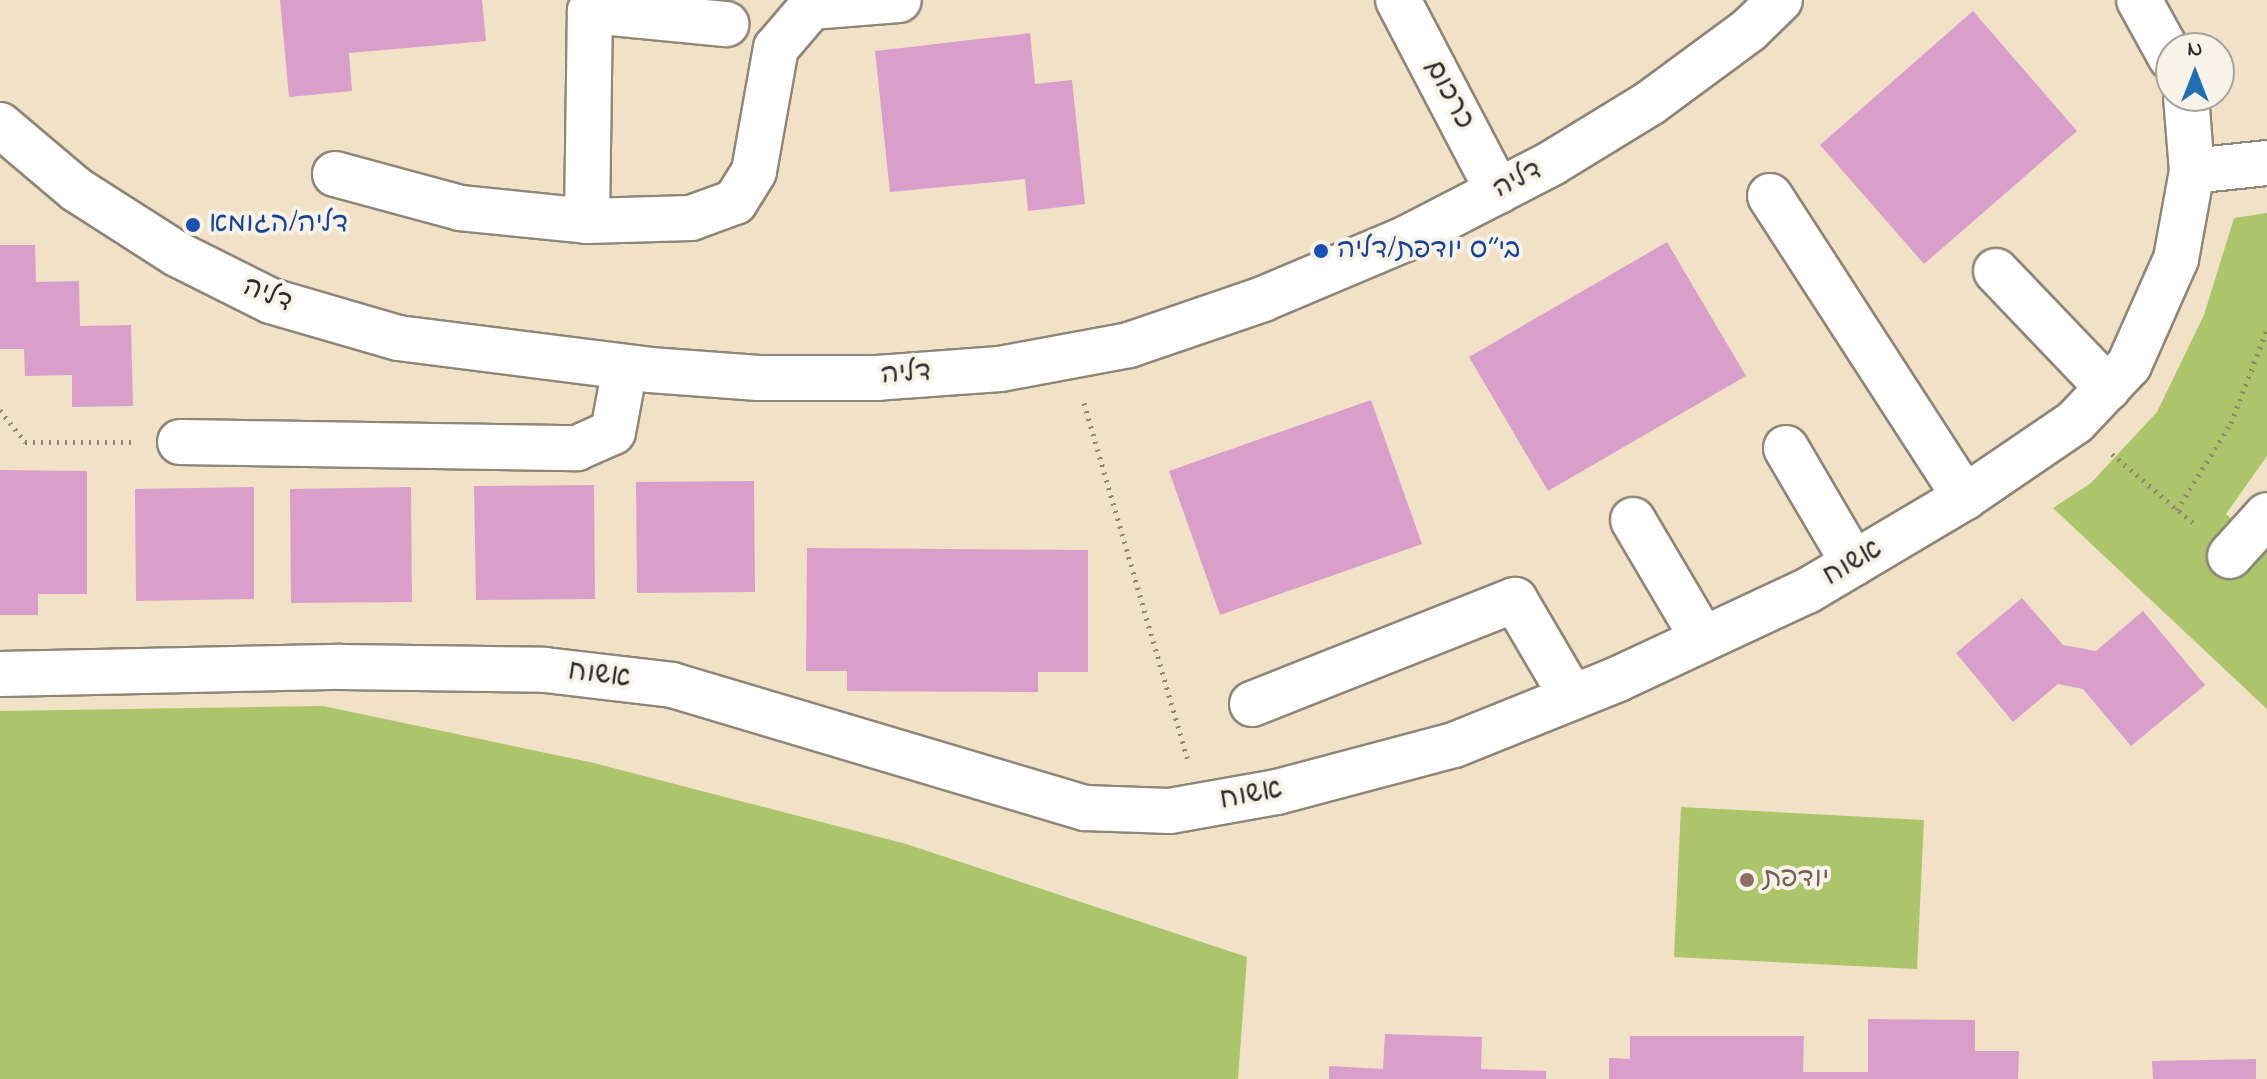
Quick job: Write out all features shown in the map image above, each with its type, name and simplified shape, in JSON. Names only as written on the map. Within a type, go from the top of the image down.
[{"type":"street","points":[[335,174],[460,208],[587,221],[691,218],[735,202],[754,171],[776,48],[811,7],[899,0]]},
{"type":"street","name":"כרכום","points":[[1398,0],[1498,191]]},
{"type":"street","name":"דליה","points":[[0,125],[102,206],[177,254],[271,301],[398,338],[625,367],[759,378],[877,378],[1000,369],[1129,345],[1263,299],[1405,239],[1498,191],[1650,103],[1749,30],[1780,0]]},
{"type":"street","points":[[2139,0],[2157,32]]},
{"type":"street","points":[[587,221],[590,11],[726,24]]},
{"type":"street","name":"אשוח","points":[[0,674],[341,667],[545,670],[672,685],[1085,808],[1170,811],[1277,792],[1454,745],[1703,639],[1854,564],[1965,497],[2075,422],[2129,365],[2176,259],[2192,171],[2187,112]]},
{"type":"street","points":[[2192,171],[2267,163]]},
{"type":"street","points":[[1770,196],[1965,497]]},
{"type":"street","points":[[1996,271],[2108,388]]},
{"type":"street","points":[[180,442],[577,448],[613,432],[625,367]]},
{"type":"street","points":[[1786,448],[1854,564]]},
{"type":"street","points":[[2230,556],[2267,515]]},
{"type":"street","points":[[1633,520],[1703,639]]},
{"type":"street","points":[[1252,704],[1515,600],[1572,697]]},
{"type":"path","points":[[2177,510],[2231,423],[2267,329]]},
{"type":"path","points":[[1070,356],[1201,805]]},
{"type":"path","points":[[0,410],[25,442],[180,442]]},
{"type":"path","points":[[2075,422],[2230,556]]},
{"type":"green space","points":[[2267,213],[2267,456],[2226,514],[2267,551],[2267,709],[2053,508],[2091,483],[2157,412],[2204,315],[2234,218]]},
{"type":"green space","points":[[323,706],[594,763],[906,844],[1247,957],[1238,1079],[0,1079],[0,711]]},
{"type":"green space","points":[[1681,807],[1924,820],[1917,969],[1674,957]]},
{"type":"building","points":[[280,0],[482,0],[486,41],[349,53],[352,91],[289,97]]},
{"type":"building","points":[[1973,11],[2077,131],[1924,264],[1820,145]]},
{"type":"building","points":[[1030,33],[1035,84],[1072,80],[1085,204],[1028,211],[1025,179],[890,192],[875,51]]},
{"type":"building","points":[[1667,242],[1746,376],[1548,491],[1469,357]]},
{"type":"building","points":[[0,245],[35,245],[36,282],[79,281],[80,326],[131,325],[133,406],[72,407],[72,375],[25,376],[24,349],[0,349]]},
{"type":"building","points":[[1371,400],[1422,544],[1220,615],[1169,471]]},
{"type":"building","points":[[0,470],[87,471],[87,594],[38,594],[38,615],[0,615]]},
{"type":"building","points":[[754,481],[755,592],[637,593],[636,482]]},
{"type":"building","points":[[594,485],[595,599],[476,600],[474,486]]},
{"type":"building","points":[[254,487],[254,599],[136,601],[135,489]]},
{"type":"building","points":[[411,487],[412,602],[291,603],[290,489]]},
{"type":"building","points":[[807,548],[1088,550],[1088,672],[1038,672],[1038,692],[847,691],[847,671],[806,671]]},
{"type":"building","points":[[2022,598],[2063,645],[2096,651],[2143,611],[2205,685],[2131,746],[2083,689],[2058,684],[2013,722],[1956,653]]},
{"type":"building","points":[[1868,1019],[1975,1020],[1975,1051],[2019,1051],[2018,1079],[1609,1079],[1609,1058],[1630,1059],[1630,1036],[1804,1036],[1803,1072],[1868,1072]]},
{"type":"building","points":[[1385,1034],[1482,1037],[1481,1069],[1546,1071],[1546,1079],[1329,1079],[1329,1066],[1383,1069]]},
{"type":"building","points":[[2256,1059],[2256,1079],[2153,1079],[2152,1061]]},
{"type":"place","name":"דליה/הגומא","points":[[193,225]]},
{"type":"place","name":"בי״ס יודפת/דליה","points":[[1321,251]]},
{"type":"place","name":"יודפת","points":[[1747,880]]}]
